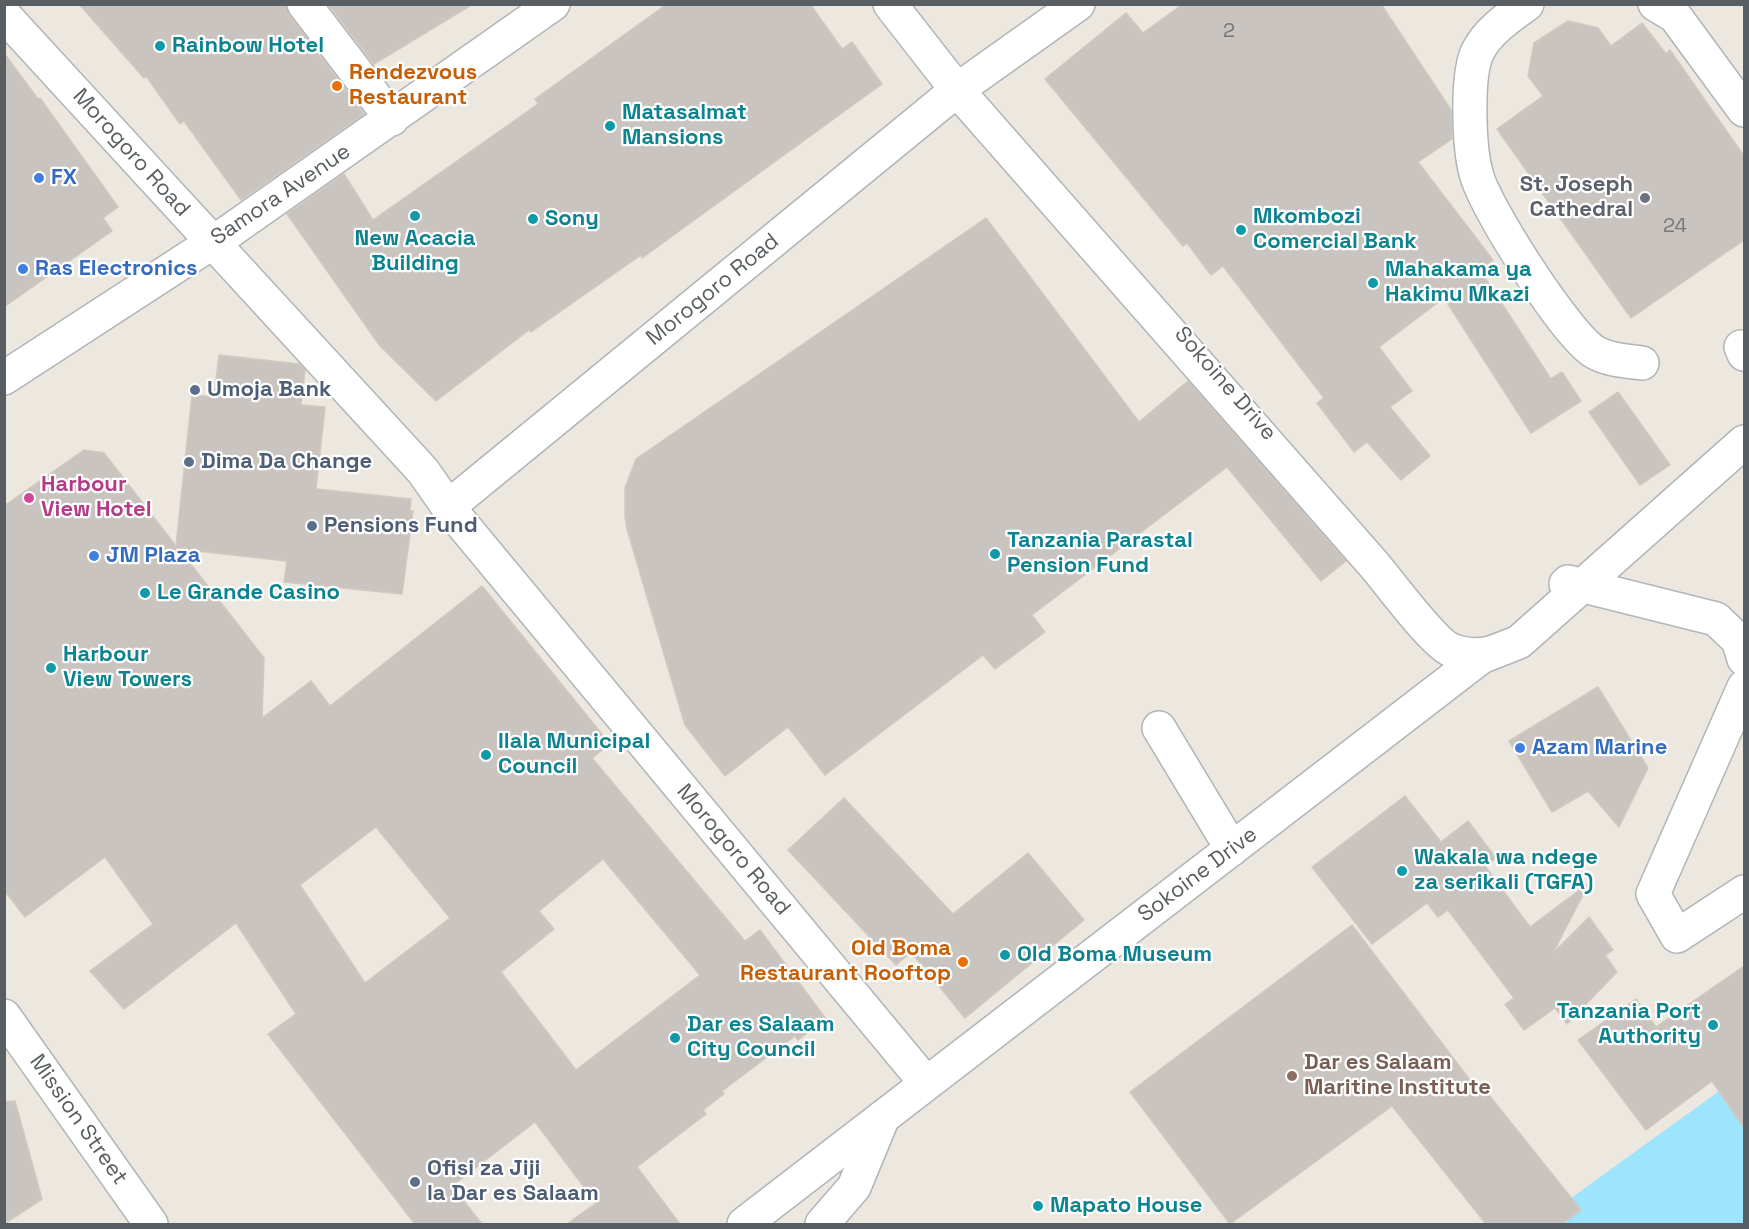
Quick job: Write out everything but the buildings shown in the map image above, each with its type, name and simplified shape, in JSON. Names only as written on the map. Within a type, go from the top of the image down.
[{"type":"street","points":[[304,4],[392,119]]},
{"type":"street","name":"Samora Avenue","points":[[4,378],[212,242],[392,119],[553,4]]},
{"type":"street","points":[[890,4],[966,99],[1376,567],[1415,615],[1449,649],[1481,657]]},
{"type":"street","name":"Morogoro Road","points":[[448,507],[966,99],[1078,4]]},
{"type":"street","points":[[1527,4],[1503,21],[1478,51],[1469,78],[1475,172],[1487,204],[1568,327],[1594,351],[1613,359],[1642,363]]},
{"type":"street","points":[[1655,4],[1675,15],[1744,110]]},
{"type":"street","name":"Morogoro Road","points":[[4,15],[423,471],[448,507],[926,1083]]},
{"type":"street","name":"Sokoine Drive","points":[[966,99],[1060,193],[1434,627],[1519,642]]},
{"type":"street","name":"Sokoine Drive","points":[[1519,642],[1744,442]]},
{"type":"street","points":[[1519,642],[1568,582],[1744,450]]},
{"type":"street","name":"Sokoine Drive","points":[[744,1224],[1481,657],[1519,642],[1640,543],[1744,465]]},
{"type":"street","points":[[1568,582],[1716,619],[1738,640],[1744,659]]},
{"type":"street","points":[[1744,687],[1653,894],[1677,936],[1744,892]]},
{"type":"street","points":[[1159,728],[1232,849]]},
{"type":"street","name":"Mission Street","points":[[4,1016],[151,1224]]},
{"type":"street","points":[[822,1224],[854,1187],[883,1115]]},
{"type":"water","points":[[1744,1075],[1744,1224],[1535,1224],[1722,1089]]},
{"type":"place","name":"Rainbow Hotel","points":[[160,46]]},
{"type":"place","name":"Rendezvous Restaurant","points":[[337,86]]},
{"type":"place","name":"Matasalmat Mansions","points":[[610,126]]},
{"type":"place","name":"FX","points":[[39,178]]},
{"type":"place","name":"St. Joseph Cathedral","points":[[1645,198]]},
{"type":"place","name":"New Acacia Building","points":[[415,216]]},
{"type":"place","name":"Sony","points":[[533,219]]},
{"type":"place","name":"Mkombozi Comercial Bank","points":[[1241,230]]},
{"type":"place","name":"Ras Electronics","points":[[23,269]]},
{"type":"place","name":"Mahakama ya Hakimu Mkazi","points":[[1373,283]]},
{"type":"place","name":"Umoja Bank","points":[[195,390]]},
{"type":"place","name":"Dima Da Change","points":[[189,462]]},
{"type":"place","name":"Harbour View Hotel","points":[[29,498]]},
{"type":"place","name":"Pensions Fund","points":[[312,526]]},
{"type":"place","name":"Tanzania Parastal Pension Fund","points":[[995,554]]},
{"type":"place","name":"JM Plaza","points":[[94,556]]},
{"type":"place","name":"Le Grande Casino","points":[[145,593]]},
{"type":"place","name":"Harbour View Towers","points":[[51,668]]},
{"type":"place","name":"Azam Marine","points":[[1520,748]]},
{"type":"place","name":"Ilala Municipal Council","points":[[486,755]]},
{"type":"place","name":"Wakala wa ndege za serikali (TGFA)","points":[[1402,871]]},
{"type":"place","name":"Old Boma Museum","points":[[1005,955]]},
{"type":"place","name":"Old Boma Restaurant Rooftop","points":[[963,962]]},
{"type":"place","name":"Tanzania Port Authority","points":[[1713,1025]]},
{"type":"place","name":"Dar es Salaam City Council","points":[[675,1038]]},
{"type":"place","name":"Dar es Salaam Maritine Institute","points":[[1292,1076]]},
{"type":"place","name":"Ofisi za Jiji la Dar es Salaam","points":[[415,1182]]},
{"type":"place","name":"Mapato House","points":[[1038,1206]]}]
